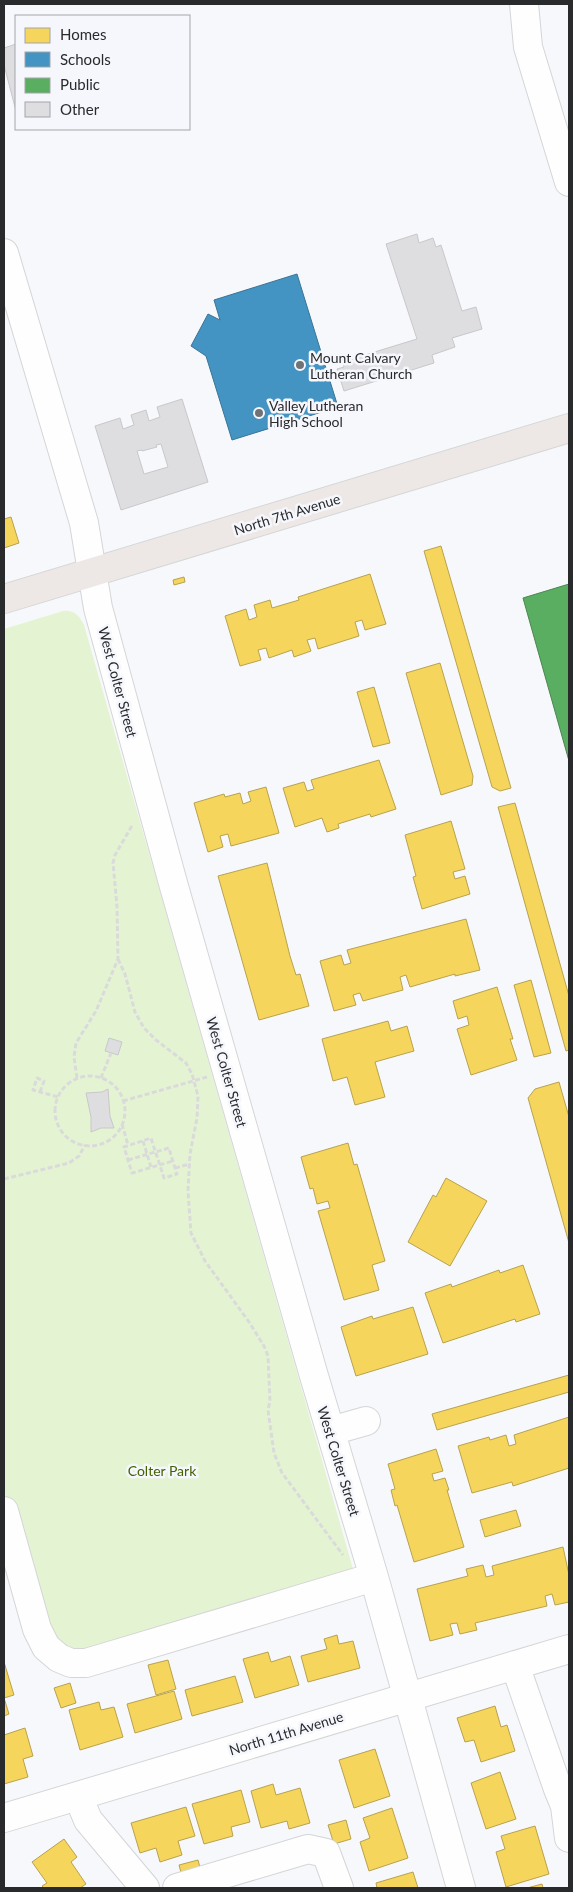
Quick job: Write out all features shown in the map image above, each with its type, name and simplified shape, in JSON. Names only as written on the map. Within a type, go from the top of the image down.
[{"type":"main road","name":"North 7th Avenue","points":[[4,599],[569,428]]},
{"type":"street","points":[[524,4],[528,46],[569,182]]},
{"type":"street","name":"West Colter Street","points":[[4,253],[84,523],[100,617],[173,883],[331,1430],[364,1580],[407,1697],[461,1888]]},
{"type":"street","points":[[331,1430],[366,1421]]},
{"type":"street","points":[[4,1511],[37,1629],[46,1647],[59,1658],[70,1663],[86,1663],[364,1580]]},
{"type":"street","name":"North 11th Avenue","points":[[4,1818],[569,1649]]},
{"type":"street","points":[[515,1665],[558,1789],[567,1806],[569,1838]]},
{"type":"street","points":[[78,1796],[88,1820],[145,1888]]},
{"type":"street","points":[[177,1888],[308,1849],[326,1852],[339,1888]]},
{"type":"path","points":[[77,1078],[74,1057],[76,1043],[105,993],[118,959],[117,907],[113,863],[115,855],[137,818]]},
{"type":"path","points":[[118,959],[125,974],[135,1012],[144,1028],[156,1040],[186,1062],[194,1080],[198,1096],[188,1199],[191,1233],[205,1261],[249,1322],[268,1356],[270,1401],[268,1410],[274,1453],[282,1473],[342,1554],[351,1570],[364,1580]]},
{"type":"path","points":[[101,1078],[111,1053]]},
{"type":"path","points":[[123,1102],[226,1071]]},
{"type":"path","points":[[89,1076],[101,1078],[110,1082],[118,1091],[123,1102],[122,1124],[116,1134],[107,1141],[96,1145],[74,1142],[64,1135],[58,1125],[55,1103],[67,1083],[77,1078],[89,1076]]},
{"type":"path","points":[[40,1092],[58,1098]]},
{"type":"path","points":[[122,1124],[128,1145]]},
{"type":"path","points":[[128,1160],[147,1155],[156,1152],[169,1148],[173,1161],[175,1168],[177,1174],[164,1178],[160,1165],[156,1152],[152,1138],[124,1147],[128,1160],[132,1173],[151,1167],[160,1165],[173,1161]]},
{"type":"path","points":[[143,1141],[151,1167]]},
{"type":"path","points":[[4,1179],[69,1163],[79,1156],[85,1145]]},
{"type":"path","points":[[175,1168],[190,1164]]},
{"type":"green space","name":"Colter Park","points":[[63,611],[70,611],[76,614],[84,625],[355,1576],[85,1657],[55,1645],[8,1510],[4,1488],[4,629]]},
{"type":"building: Homes","points":[[11,517],[19,543],[4,548],[4,519]]},
{"type":"building: Homes","points":[[441,546],[511,788],[500,791],[492,787],[424,551]]},
{"type":"building: Homes","points":[[370,574],[386,624],[365,630],[362,620],[355,622],[359,636],[318,649],[315,638],[307,640],[311,651],[294,657],[292,650],[269,658],[266,648],[258,650],[261,660],[240,666],[225,616],[246,609],[249,620],[257,617],[254,605],[270,600],[272,608],[299,600],[298,597]]},
{"type":"building: Homes","points":[[184,577],[185,582],[174,585],[173,580]]},
{"type":"building: Homes","points":[[440,663],[473,776],[472,785],[441,795],[406,673]]},
{"type":"building: Homes","points":[[374,687],[390,743],[373,747],[357,692]]},
{"type":"building: Homes","points":[[379,760],[396,809],[371,817],[370,814],[338,824],[339,828],[327,832],[322,818],[295,827],[283,788],[304,782],[307,791],[314,789],[311,780]]},
{"type":"building: Homes","points":[[266,787],[279,833],[231,846],[228,834],[220,836],[223,847],[208,852],[194,803],[224,794],[225,797],[240,793],[243,804],[251,801],[248,792]]},
{"type":"building: Homes","points":[[515,803],[569,996],[569,1050],[566,1051],[498,807]]},
{"type":"building: Homes","points":[[451,821],[465,869],[453,872],[455,879],[465,876],[470,894],[422,909],[413,877],[416,876],[405,835]]},
{"type":"building: Homes","points":[[267,863],[290,956],[296,975],[300,974],[309,1006],[259,1020],[218,876]]},
{"type":"building: Homes","points":[[466,919],[480,970],[455,976],[455,974],[410,987],[406,975],[400,977],[403,990],[363,1001],[360,993],[353,995],[356,1005],[334,1011],[320,961],[341,955],[344,965],[351,963],[347,950]]},
{"type":"building: Homes","points":[[531,980],[551,1053],[534,1057],[514,985]]},
{"type":"building: Homes","points":[[497,987],[513,1039],[510,1039],[517,1060],[471,1075],[457,1029],[469,1025],[467,1016],[458,1019],[453,1001]]},
{"type":"building: Homes","points":[[388,1021],[391,1031],[407,1026],[414,1051],[375,1062],[385,1097],[355,1105],[347,1077],[333,1081],[322,1039]]},
{"type":"building: Homes","points":[[559,1082],[569,1117],[569,1243],[528,1098],[535,1089]]},
{"type":"building: Homes","points":[[348,1143],[354,1165],[357,1164],[385,1261],[372,1265],[379,1290],[344,1300],[318,1211],[330,1208],[328,1201],[317,1204],[313,1188],[310,1189],[301,1157]]},
{"type":"building: Homes","points":[[446,1178],[487,1201],[450,1266],[408,1242],[433,1195],[436,1197]]},
{"type":"building: Homes","points":[[523,1265],[540,1314],[516,1322],[515,1319],[443,1343],[425,1293],[451,1284],[452,1287],[499,1270],[500,1273]]},
{"type":"building: Homes","points":[[413,1307],[428,1354],[356,1376],[341,1327],[372,1316],[373,1319]]},
{"type":"building: Homes","points":[[569,1375],[569,1392],[437,1430],[432,1414]]},
{"type":"building: Homes","points":[[569,1417],[569,1468],[513,1486],[512,1482],[472,1493],[458,1446],[489,1437],[490,1440],[506,1435],[509,1446],[516,1444],[514,1435]]},
{"type":"building: Homes","points":[[436,1449],[443,1471],[432,1474],[434,1481],[445,1478],[464,1547],[414,1562],[397,1505],[395,1506],[391,1490],[395,1489],[388,1464]]},
{"type":"building: Homes","points":[[516,1510],[521,1526],[485,1537],[480,1520]]},
{"type":"building: Homes","points":[[563,1547],[569,1575],[569,1602],[555,1605],[552,1594],[545,1596],[547,1606],[475,1623],[477,1630],[460,1634],[457,1623],[450,1624],[453,1635],[430,1641],[417,1589],[468,1576],[466,1569],[483,1565],[486,1577],[494,1575],[492,1566]]},
{"type":"building: Homes","points":[[337,1635],[339,1644],[353,1641],[360,1668],[308,1682],[301,1656],[327,1649],[324,1639]]},
{"type":"building: Homes","points":[[268,1652],[271,1662],[290,1656],[299,1685],[255,1698],[243,1659]]},
{"type":"building: Homes","points":[[168,1660],[176,1689],[156,1695],[148,1665]]},
{"type":"building: Homes","points":[[4,1662],[14,1695],[4,1698]]},
{"type":"building: Homes","points":[[235,1676],[243,1702],[192,1716],[185,1690]]},
{"type":"building: Homes","points":[[70,1683],[76,1703],[61,1708],[54,1688]]},
{"type":"building: Homes","points":[[174,1691],[182,1719],[135,1733],[127,1704]]},
{"type":"building: Homes","points":[[4,1698],[9,1714],[4,1716]]},
{"type":"building: Homes","points":[[99,1702],[101,1710],[114,1707],[123,1737],[80,1750],[69,1710]]},
{"type":"building: Homes","points":[[495,1706],[501,1727],[507,1725],[515,1751],[481,1762],[474,1740],[465,1742],[457,1718]]},
{"type":"building: Homes","points":[[25,1728],[33,1756],[23,1759],[28,1777],[4,1784],[4,1735]]},
{"type":"building: Homes","points":[[375,1749],[390,1796],[354,1808],[339,1760]]},
{"type":"building: Homes","points":[[500,1772],[516,1819],[486,1829],[471,1783]]},
{"type":"building: Homes","points":[[273,1784],[276,1795],[300,1788],[310,1823],[289,1829],[287,1821],[261,1828],[251,1791]]},
{"type":"building: Homes","points":[[241,1790],[250,1822],[231,1827],[233,1836],[204,1844],[192,1804]]},
{"type":"building: Homes","points":[[186,1807],[195,1836],[178,1841],[182,1855],[160,1862],[156,1848],[140,1853],[131,1823]]},
{"type":"building: Homes","points":[[392,1808],[408,1858],[369,1871],[360,1842],[370,1838],[363,1818]]},
{"type":"building: Homes","points":[[346,1820],[351,1839],[334,1844],[328,1825]]},
{"type":"building: Homes","points":[[535,1826],[549,1874],[506,1887],[496,1852],[505,1849],[501,1836]]},
{"type":"building: Homes","points":[[64,1839],[77,1857],[71,1862],[86,1884],[80,1888],[44,1888],[42,1886],[47,1883],[32,1862]]},
{"type":"building: Homes","points":[[198,1860],[202,1875],[183,1880],[179,1865]]},
{"type":"building: Homes","points":[[413,1872],[418,1888],[377,1888],[376,1883]]},
{"type":"building: Homes","points":[[542,1884],[543,1888],[527,1888]]},
{"type":"building: Schools","points":[[297,274],[338,407],[232,440],[206,356],[191,346],[208,314],[220,320],[214,300]]},
{"type":"building: Public","points":[[569,584],[569,761],[523,598]]},
{"type":"building: Other","points":[[15,44],[15,107],[4,65],[4,48]]},
{"type":"building: Other","points":[[417,234],[419,243],[433,238],[436,247],[441,245],[462,311],[476,307],[482,329],[452,338],[455,347],[432,355],[434,363],[344,391],[337,369],[344,367],[342,362],[417,339],[386,244]]},
{"type":"building: Other","points":[[182,399],[208,482],[121,510],[95,426],[120,418],[123,429],[134,425],[131,415],[146,410],[149,421],[160,417],[157,407]],"holes":[[[161,444],[168,467],[144,474],[137,451],[157,447],[156,445]]]},
{"type":"building: Other","points":[[109,1038],[122,1042],[118,1055],[105,1051]]},
{"type":"building: Other","points":[[108,1089],[110,1116],[114,1128],[101,1128],[91,1132],[91,1117],[86,1093],[102,1092]]},
{"type":"place","name":"Mount Calvary Lutheran Church","points":[[300,365]]},
{"type":"place","name":"Valley Lutheran High School","points":[[259,413]]}]
